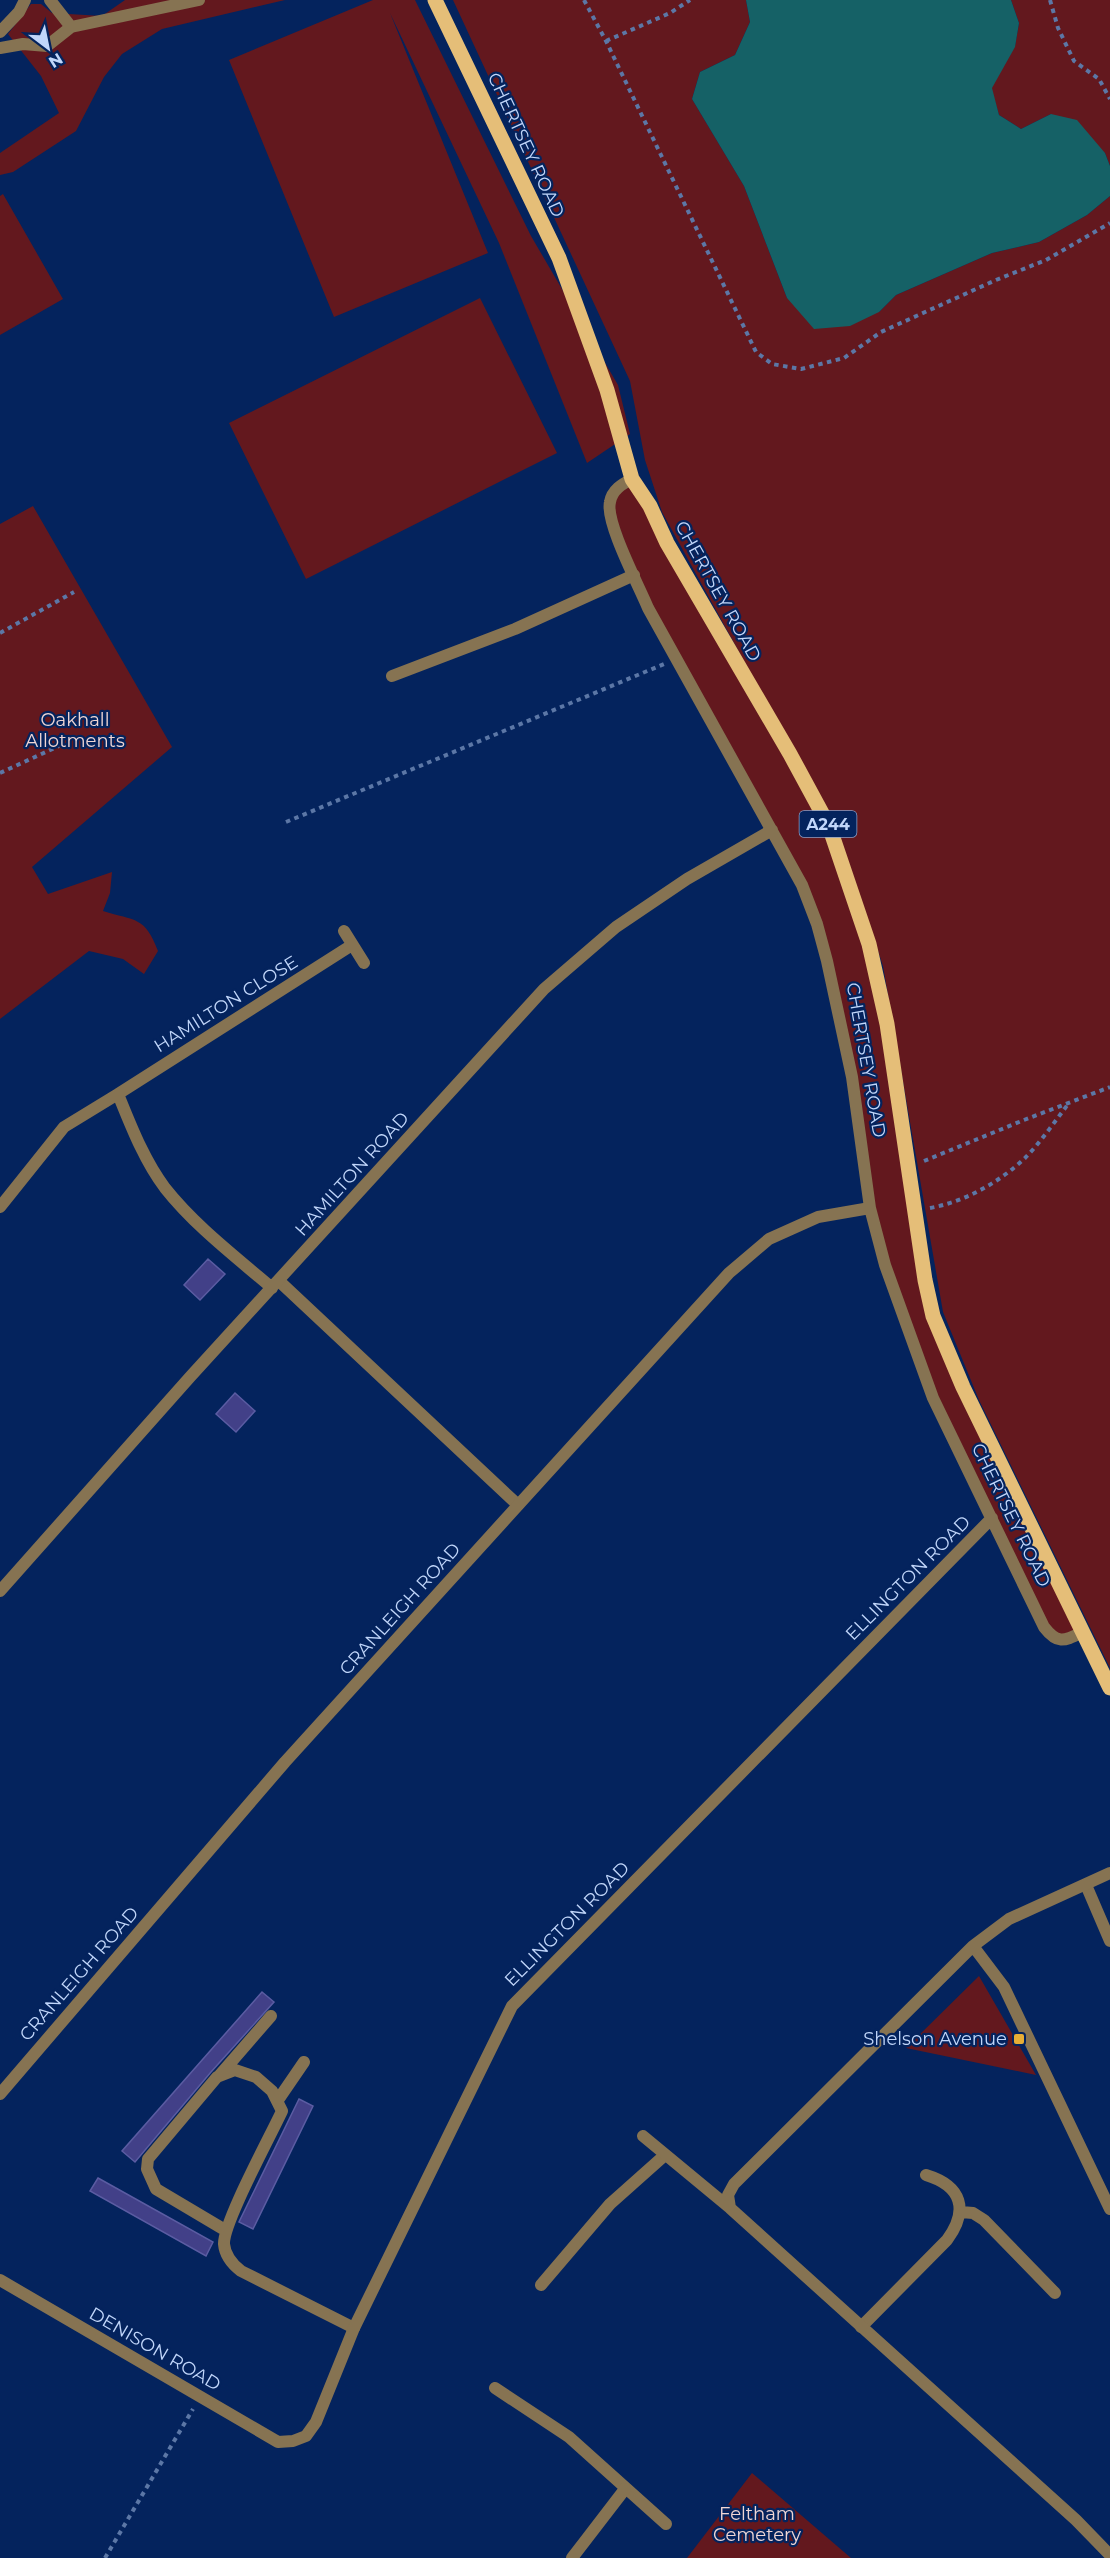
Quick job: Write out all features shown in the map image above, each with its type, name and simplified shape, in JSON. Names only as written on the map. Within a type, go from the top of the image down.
[{"type":"main road","name":"CHERTSEY ROAD","points":[[435,0],[559,258],[607,390],[632,480],[650,506],[667,543],[790,754],[829,826],[856,901],[879,985],[925,1280],[933,1316],[983,1431],[1110,1688]]},
{"type":"street","points":[[0,32],[19,12],[26,0]]},
{"type":"street","points":[[50,0],[71,27]]},
{"type":"street","points":[[0,48],[23,44],[47,46],[71,27],[199,0]]},
{"type":"street","name":"CHERTSEY ROAD","points":[[632,480],[614,492],[610,501],[609,513],[634,575],[648,608],[802,885],[817,924],[852,1077],[870,1208],[885,1265],[933,1398],[1048,1632],[1053,1638],[1063,1640],[1083,1632]]},
{"type":"street","points":[[392,676],[515,629],[634,575]]},
{"type":"street","name":"HAMILTON ROAD","points":[[0,1591],[544,989],[616,927],[687,879],[772,830]]},
{"type":"street","points":[[344,931],[364,963]]},
{"type":"street","name":"HAMILTON CLOSE","points":[[0,1207],[63,1127],[352,945]]},
{"type":"street","points":[[118,1094],[142,1151],[164,1187],[187,1214],[275,1285],[518,1505]]},
{"type":"street","name":"CRANLEIGH ROAD","points":[[0,2094],[285,1762],[729,1273],[769,1239],[818,1217],[870,1208]]},
{"type":"street","name":"ELLINGTON ROAD","points":[[293,2441],[306,2436],[316,2422],[354,2328],[512,2006],[992,1518]]},
{"type":"street","points":[[730,2208],[728,2195],[734,2184],[973,1946],[1009,1919],[1110,1873]]},
{"type":"street","points":[[1086,1885],[1110,1941]]},
{"type":"street","points":[[973,1946],[1004,1987],[1110,2210]]},
{"type":"street","points":[[225,2230],[156,2189],[147,2169],[148,2159],[272,2016]]},
{"type":"street","points":[[279,2100],[304,2062]]},
{"type":"street","points":[[217,2077],[235,2070],[256,2077],[279,2100],[282,2111],[225,2230],[226,2254],[232,2264],[241,2271],[354,2328]]},
{"type":"street","points":[[644,2136],[730,2208],[1076,2520],[1110,2555]]},
{"type":"street","points":[[542,2285],[610,2205],[664,2155]]},
{"type":"street","points":[[861,2327],[958,2226],[961,2212],[952,2188],[926,2175]]},
{"type":"street","points":[[961,2212],[973,2213],[984,2220],[1055,2294]]},
{"type":"street","name":"DENISON ROAD","points":[[0,2280],[278,2442],[293,2441]]},
{"type":"street","points":[[495,2388],[569,2437],[624,2489],[666,2524]]},
{"type":"street","points":[[572,2558],[624,2489]]},
{"type":"path","points":[[584,0],[756,352],[772,364],[801,369],[844,358],[881,332],[996,279],[1046,260],[1110,223]]},
{"type":"path","points":[[606,41],[670,13],[690,0]]},
{"type":"path","points":[[1050,0],[1058,28],[1074,61],[1099,79],[1110,99]]},
{"type":"path","points":[[0,633],[74,592]]},
{"type":"path","points":[[285,822],[677,659]]},
{"type":"path","points":[[0,773],[58,746]]},
{"type":"path","points":[[909,1168],[1110,1087]]},
{"type":"path","points":[[915,1211],[946,1205],[972,1194],[1004,1174],[1024,1158],[1069,1102]]},
{"type":"path","points":[[105,2558],[201,2396]]},
{"type":"green space","points":[[125,0],[285,0],[162,29],[122,54],[104,77],[76,131],[13,172],[0,175],[0,153],[59,113],[41,76],[8,34],[31,4],[41,4],[52,13],[102,16]]},
{"type":"green space","points":[[373,0],[415,0],[531,236],[618,385],[630,434],[587,463],[499,243],[390,13],[488,253],[334,317],[229,60]]},
{"type":"green space","points":[[453,0],[746,0],[750,22],[735,55],[700,72],[692,99],[744,186],[787,298],[879,312],[896,295],[992,253],[1039,242],[1087,215],[1110,196],[1110,1668],[979,1400],[943,1312],[883,966],[850,866],[827,812],[662,512],[645,460],[630,381]]},
{"type":"green space","points":[[1011,0],[1110,0],[1110,166],[1105,153],[1051,114],[1021,129],[999,115],[991,88],[1015,46],[1019,23]]},
{"type":"green space","points":[[3,194],[63,299],[0,335],[0,196]]},
{"type":"green space","points":[[480,298],[557,453],[306,579],[229,423]]},
{"type":"green space","points":[[632,480],[829,826],[869,944],[933,1316],[1083,1632],[1053,1638],[933,1398],[885,1265],[852,1077],[817,924],[648,608],[610,501]]},
{"type":"green space","name":"Oakhall Allotments","points":[[33,506],[172,747],[32,867],[48,894],[112,872],[110,893],[103,911],[138,922],[148,931],[158,951],[144,974],[123,959],[89,951],[0,1019],[0,524]]},
{"type":"green space","points":[[979,1976],[1036,2075],[906,2048]]},
{"type":"green space","name":"Feltham Cemetery","points":[[752,2473],[851,2558],[687,2558]]},
{"type":"shaded area","points":[[746,0],[1011,0],[1019,23],[1015,47],[992,88],[999,115],[1021,129],[1051,114],[1077,120],[1105,153],[1110,166],[1110,196],[1087,215],[1039,242],[992,253],[896,295],[879,312],[850,326],[814,329],[787,298],[744,186],[692,99],[700,72],[735,55],[750,22]]},
{"type":"building","points":[[208,1259],[225,1274],[200,1300],[184,1285]]},
{"type":"building","points":[[235,1393],[255,1411],[236,1432],[216,1414]]},
{"type":"building","points":[[262,1992],[274,2002],[135,2162],[122,2151]]},
{"type":"building","points":[[299,2099],[313,2106],[253,2229],[239,2222]]},
{"type":"building","points":[[98,2178],[213,2242],[206,2256],[90,2191]]},
{"type":"place","name":"Shelson Avenue","points":[[1019,2039]]}]
